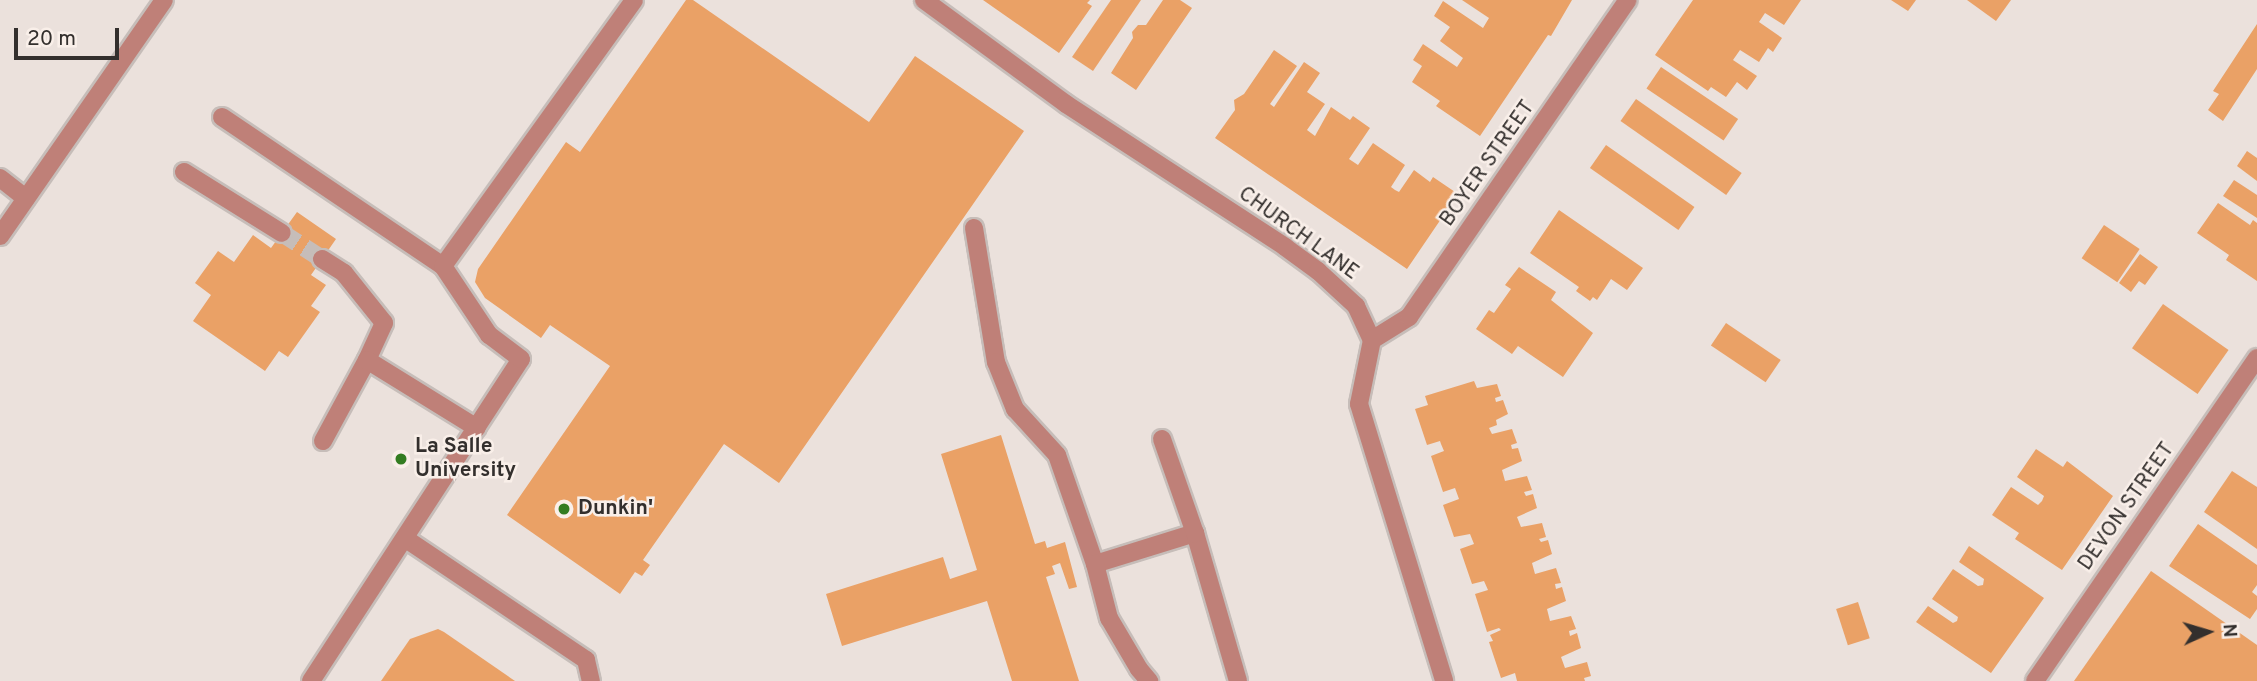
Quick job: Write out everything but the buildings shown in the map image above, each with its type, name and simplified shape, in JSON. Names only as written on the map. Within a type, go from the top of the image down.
[{"type":"street","points":[[0,236],[164,0]]},
{"type":"street","points":[[443,266],[634,0]]},
{"type":"street","name":"CHURCH LANE","points":[[924,0],[1066,104],[1318,271],[1356,306],[1372,340]]},
{"type":"street","name":"BOYER STREET","points":[[1372,340],[1409,317],[1628,0]]},
{"type":"street","points":[[222,117],[443,266],[489,335],[520,359],[406,539],[311,681]]},
{"type":"street","points":[[184,172],[282,233]]},
{"type":"street","points":[[0,178],[26,198]]},
{"type":"street","points":[[974,228],[996,362],[1015,409],[1058,455],[1095,564],[1109,618],[1149,681]]},
{"type":"street","points":[[322,259],[344,273],[384,323],[323,441]]},
{"type":"street","points":[[1372,340],[1359,404],[1444,681]]},
{"type":"street","name":"DEVON STREET","points":[[2035,681],[2257,358]]},
{"type":"street","points":[[367,360],[477,428]]},
{"type":"street","points":[[1162,439],[1195,533],[1238,681]]},
{"type":"street","points":[[1095,564],[1195,533]]},
{"type":"street","points":[[406,539],[586,660],[592,681]]},
{"type":"tunnel","points":[[282,233],[322,259]]},
{"type":"place","name":"La Salle University","points":[[401,459]]},
{"type":"place","name":"Dunkin'","points":[[564,509]]}]
